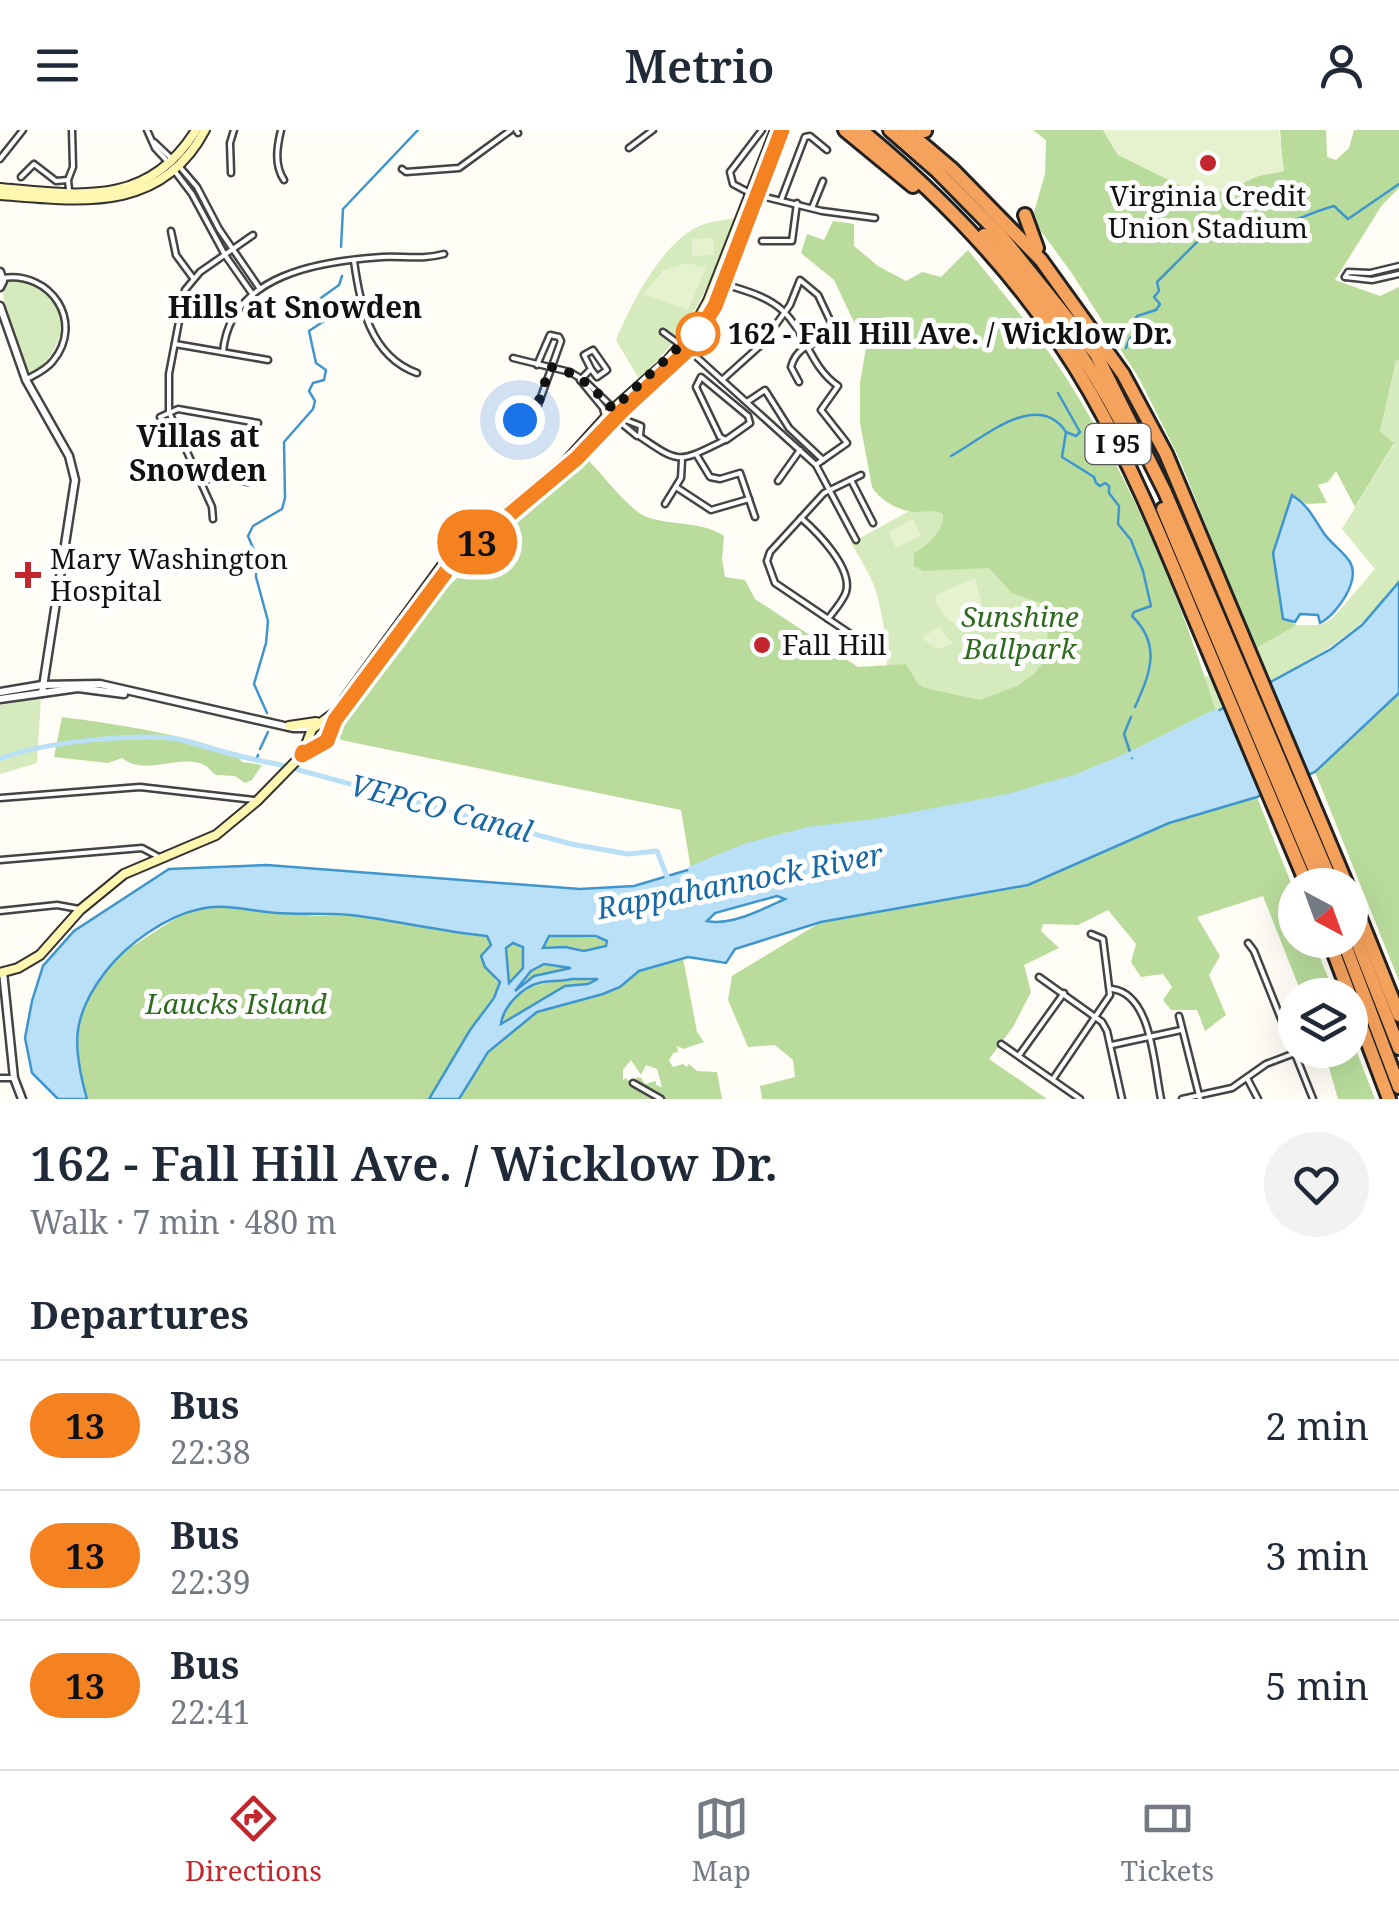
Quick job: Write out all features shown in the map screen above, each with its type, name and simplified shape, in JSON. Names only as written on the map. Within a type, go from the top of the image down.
[{"type":"highway","points":[[845,130],[992,257]]},
{"type":"highway","name":"I 95","points":[[861,130],[934,189],[1005,256],[1090,364],[1158,498],[1218,642]]},
{"type":"highway","name":"I 95","points":[[890,130],[1002,236],[1096,354],[1165,492],[1299,868]]},
{"type":"highway","name":"I 95","points":[[906,130],[952,168],[1041,260],[1087,321],[1140,404],[1166,454],[1244,636],[1327,868]]},
{"type":"highway","name":"I 95","points":[[890,154],[992,257],[1054,336],[1089,390],[1318,846],[1334,868]]},
{"type":"highway","points":[[1025,215],[1041,260]]},
{"type":"highway","name":"I 95","points":[[1318,846],[1319,868]]},
{"type":"highway","points":[[1368,938],[1399,1015]]},
{"type":"highway","points":[[1336,958],[1390,1099]]},
{"type":"highway","points":[[1350,958],[1399,1087]]},
{"type":"highway","points":[[1363,958],[1399,1048]]},
{"type":"main road","points":[[0,192],[70,194],[120,190],[173,165],[196,130]]},
{"type":"main road","points":[[0,192],[86,201],[112,199],[148,187],[204,130]]},
{"type":"main road","points":[[684,347],[708,301],[779,130]]},
{"type":"main road","points":[[300,756],[327,741],[335,720],[445,572],[576,459],[617,412],[684,347],[712,312],[754,194]]},
{"type":"main road","points":[[2,972],[40,955],[80,910],[124,874],[205,842],[257,801],[333,715],[443,564],[564,462],[604,419],[617,412]]},
{"type":"main road","points":[[290,726],[309,725],[325,718],[351,688]]},
{"type":"main road","points":[[314,732],[329,734]]},
{"type":"main road","points":[[314,732],[320,744]]},
{"type":"street","points":[[0,160],[23,130]]},
{"type":"street","points":[[70,194],[72,130]]},
{"type":"street","points":[[148,130],[253,295]]},
{"type":"street","points":[[231,174],[230,143],[234,130]]},
{"type":"street","points":[[281,130],[277,155],[284,180]]},
{"type":"street","points":[[629,148],[654,130]]},
{"type":"street","points":[[762,130],[730,172],[735,186],[812,208],[874,218]]},
{"type":"street","points":[[402,169],[406,172],[459,168],[515,131]]},
{"type":"street","points":[[781,200],[805,138],[810,136],[827,150]]},
{"type":"street","points":[[22,177],[34,164],[56,180],[68,180]]},
{"type":"street","points":[[173,165],[197,186],[232,250],[260,289]]},
{"type":"street","points":[[812,208],[823,180]]},
{"type":"street","points":[[762,241],[792,240],[797,203]]},
{"type":"street","points":[[171,231],[176,255],[193,278]]},
{"type":"street","points":[[213,519],[212,507],[169,412],[174,344],[183,294],[193,278],[253,235]]},
{"type":"street","points":[[223,352],[232,320],[253,295],[300,269],[354,260],[444,254]]},
{"type":"street","points":[[354,260],[362,307],[380,344],[395,362],[417,372]]},
{"type":"street","points":[[1399,266],[1368,273],[1348,272],[1345,277],[1372,280],[1399,274]]},
{"type":"street","points":[[0,287],[2,275],[18,276],[42,284],[60,305],[64,339],[55,359],[26,380]]},
{"type":"street","points":[[722,380],[762,344],[800,280],[818,296],[830,316],[834,334],[806,345],[791,364],[799,382]]},
{"type":"street","points":[[724,284],[768,301],[784,312],[822,375],[838,388],[821,410],[848,444],[816,464]]},
{"type":"street","points":[[0,306],[26,380],[69,456],[75,480],[42,689]]},
{"type":"street","points":[[663,332],[816,464],[856,540]]},
{"type":"street","points":[[537,365],[553,334],[561,342],[531,424],[521,422],[526,402],[538,404]]},
{"type":"street","points":[[174,344],[268,360]]},
{"type":"street","points":[[593,350],[607,372],[597,377],[591,368],[584,355],[593,350]]},
{"type":"street","points":[[513,358],[564,370],[617,412],[631,427],[632,434],[640,434],[682,460],[739,434],[750,420],[700,377],[696,387],[724,440]]},
{"type":"street","points":[[580,380],[591,368]]},
{"type":"street","points":[[580,380],[603,408],[604,419]]},
{"type":"street","points":[[746,402],[765,390],[789,428],[822,460]]},
{"type":"street","points":[[160,416],[178,409],[258,423]]},
{"type":"street","points":[[617,412],[631,427]]},
{"type":"street","points":[[631,427],[640,425],[640,434]]},
{"type":"street","points":[[778,481],[800,450]]},
{"type":"street","points":[[696,454],[710,477],[740,474],[755,517]]},
{"type":"street","points":[[665,504],[682,474],[682,460]]},
{"type":"street","points":[[201,482],[215,476],[248,482]]},
{"type":"street","points":[[858,635],[852,635],[775,583],[767,568],[770,552],[830,489],[862,476]]},
{"type":"street","points":[[851,480],[873,523]]},
{"type":"street","points":[[676,487],[711,510],[749,499]]},
{"type":"street","points":[[801,518],[825,540],[845,578],[846,593],[828,619]]},
{"type":"street","points":[[0,696],[107,685],[314,732]]},
{"type":"street","points":[[42,689],[109,690],[314,732]]},
{"type":"street","points":[[0,798],[140,787],[257,801]]},
{"type":"street","points":[[0,860],[142,848],[160,859]]},
{"type":"street","points":[[0,910],[57,905],[80,910]]},
{"type":"street","points":[[1053,1079],[1097,1018],[1111,989],[1103,939],[1091,934]]},
{"type":"street","points":[[1248,943],[1278,1014]]},
{"type":"street","points":[[2,972],[14,1078],[22,1099]]},
{"type":"street","points":[[1039,977],[1097,1018],[1107,1031],[1122,1099]]},
{"type":"street","points":[[1111,989],[1118,989],[1138,1003],[1162,1099]]},
{"type":"street","points":[[1020,1056],[1064,992]]},
{"type":"street","points":[[1178,1016],[1200,1097]]},
{"type":"street","points":[[1110,1045],[1181,1030]]},
{"type":"street","points":[[1001,1044],[1080,1099]]},
{"type":"street","points":[[1182,1099],[1232,1088],[1278,1060]]},
{"type":"street","points":[[1301,1068],[1313,1099]]},
{"type":"street","points":[[0,1078],[14,1078]]},
{"type":"street","points":[[1247,1078],[1258,1099]]},
{"type":"street","points":[[633,1083],[661,1099]]},
{"type":"green space","points":[[1033,130],[1103,130],[1118,155],[1225,191],[1258,176],[1283,171],[1280,130],[1326,130],[1327,157],[1336,160],[1349,148],[1354,130],[1399,130],[1399,188],[1382,205],[1335,280],[1380,296],[1399,287],[1399,360],[1380,432],[1394,443],[1355,507],[1336,471],[1328,482],[1318,485],[1327,503],[1306,504],[1292,496],[1273,553],[1283,619],[1297,625],[1255,649],[1179,458],[1140,380],[1032,219],[1045,174],[1046,140]]},
{"type":"green space","name":"Virginia Credit Union Stadium","points":[[1103,130],[1279,130],[1284,171],[1258,176],[1225,191],[1195,193],[1118,155]]},
{"type":"green space","points":[[735,218],[698,305],[674,341],[639,379],[616,340],[640,291],[663,257],[689,232],[704,224]]},
{"type":"green space","points":[[833,221],[854,224],[854,246],[878,266],[906,281],[922,272],[941,277],[968,250],[1047,349],[1093,422],[1135,502],[1171,585],[1216,712],[1077,777],[1008,797],[882,821],[808,830],[744,847],[691,869],[681,810],[341,740],[337,733],[407,643],[433,602],[479,556],[589,461],[625,500],[647,517],[707,528],[724,536],[725,577],[745,580],[755,599],[858,667],[906,664],[918,684],[925,688],[980,700],[1019,685],[1035,673],[1045,660],[1050,611],[1043,604],[1012,593],[989,568],[923,571],[914,566],[914,553],[934,536],[943,514],[898,508],[872,487],[860,423],[860,382],[866,348],[834,280],[801,253],[807,234],[824,240]]},
{"type":"green space","points":[[713,238],[714,255],[692,256],[692,239]]},
{"type":"green space","points":[[687,263],[706,268],[688,310],[643,294],[664,270]]},
{"type":"green space","points":[[10,279],[41,286],[52,296],[62,319],[57,344],[32,374],[16,347],[2,290]]},
{"type":"green space","name":"Sunshine Ballpark","points":[[1399,360],[1399,582],[1368,617],[1332,646],[1187,726],[1077,777],[691,869],[685,830],[882,780],[887,686],[882,615],[874,586],[851,543],[937,496],[1191,685],[1297,625],[1320,625],[1332,619],[1375,569],[1342,529],[1394,444],[1380,433]]},
{"type":"green space","points":[[913,519],[921,536],[896,548],[888,532]]},
{"type":"green space","points":[[975,578],[982,605],[980,618],[955,625],[935,601],[937,594]]},
{"type":"green space","points":[[939,627],[953,644],[937,649],[922,638]]},
{"type":"green space","points":[[1399,693],[1399,981],[1368,904],[1368,868],[1354,868],[1315,772]]},
{"type":"green space","points":[[41,698],[37,763],[0,774],[0,705]]},
{"type":"green space","points":[[62,717],[187,739],[232,754],[242,762],[262,765],[252,780],[245,783],[235,776],[216,775],[195,762],[141,765],[122,758],[108,763],[54,757]]},
{"type":"green space","points":[[1257,797],[1285,868],[1278,868],[1278,934],[1263,896],[1197,917],[1220,956],[1209,975],[1226,1015],[1205,1031],[1197,1010],[1171,1010],[1163,1000],[1172,987],[1163,974],[1141,977],[1131,962],[1136,944],[1108,910],[1078,925],[1043,924],[1041,931],[1059,948],[1024,965],[1031,992],[1013,1027],[989,1059],[1047,1099],[762,1099],[760,1086],[795,1077],[793,1060],[775,1045],[748,1047],[728,1000],[732,976],[821,922],[1028,885],[1169,823]]},
{"type":"green space","name":"Laucks Island","points":[[224,906],[317,916],[353,915],[487,935],[492,945],[482,957],[496,981],[501,981],[429,1099],[87,1099],[74,1043],[80,1014],[100,979],[119,955],[179,916],[200,908]]},
{"type":"green space","points":[[549,936],[605,938],[606,946],[584,951],[542,948]]},
{"type":"green space","points":[[513,942],[523,947],[523,968],[509,983],[506,947]]},
{"type":"green space","points":[[683,958],[697,1032],[704,1042],[683,1049],[677,1046],[678,1052],[669,1061],[673,1067],[689,1064],[697,1071],[717,1072],[722,1099],[460,1099],[488,1052],[537,1012],[620,987],[638,971]],"holes":[[[631,1060],[641,1075],[646,1065],[657,1069],[662,1087],[656,1081],[645,1084],[637,1077],[634,1084],[625,1078],[623,1081],[623,1070]]]},
{"type":"green space","points":[[1287,958],[1320,958],[1328,978],[1295,978]]},
{"type":"green space","points":[[544,964],[574,968],[535,976],[515,991],[531,971]]},
{"type":"green space","points":[[599,978],[588,984],[565,986],[500,1025],[505,1010],[525,990],[554,981]]},
{"type":"green space","points":[[1329,1068],[1363,1068],[1375,1099],[1338,1099]]},
{"type":"water","points":[[1292,495],[1306,507],[1353,570],[1345,597],[1320,623],[1318,615],[1300,614],[1295,622],[1283,619],[1273,553]]},
{"type":"water","name":"Rappahannock River","points":[[1399,582],[1399,693],[1315,772],[1257,797],[1169,823],[1028,885],[821,922],[735,949],[726,963],[688,957],[639,971],[620,987],[603,994],[537,1012],[488,1052],[459,1099],[429,1099],[494,998],[500,982],[485,967],[481,956],[491,945],[487,936],[349,915],[228,907],[200,909],[161,925],[136,941],[106,971],[86,1003],[78,1032],[79,1063],[87,1099],[58,1099],[32,1073],[25,1038],[43,966],[74,931],[169,869],[267,865],[580,889],[634,886],[691,869],[744,847],[808,830],[882,821],[1008,797],[1077,777],[1216,712],[1331,649],[1362,625]],"holes":[[[777,896],[785,899],[736,919],[707,921],[715,913]],[[549,936],[596,936],[607,941],[606,946],[584,951],[543,948]],[[513,943],[523,947],[523,968],[509,983],[506,948]],[[544,964],[571,968],[534,976],[515,991],[531,971]],[[598,979],[565,986],[501,1024],[509,1005],[520,993],[543,982]]]},
{"type":"waterway","points":[[341,247],[343,209],[418,130]]},
{"type":"waterway","points":[[1126,348],[1137,333],[1137,316],[1156,310],[1160,304],[1154,297],[1159,291],[1157,282],[1201,238],[1210,241],[1213,234],[1257,233],[1334,206],[1348,219],[1399,184]]},
{"type":"waterway","points":[[267,713],[254,684],[268,621],[256,577],[256,555],[248,536],[253,526],[282,509],[284,442],[313,409],[315,401],[309,391],[313,383],[324,380],[326,370],[316,363],[309,331],[324,321],[336,319],[331,306],[318,304],[318,300],[339,285],[342,276]]},
{"type":"waterway","points":[[1058,393],[1080,432],[1076,436],[1066,432],[1062,457],[1094,477],[1100,486],[1109,486],[1109,493],[1119,506],[1118,524],[1131,540],[1143,571],[1151,606],[1132,616],[1147,638],[1150,660],[1135,707]]},
{"type":"waterway","points":[[951,456],[1025,416],[1040,415],[1054,420],[1066,432]]},
{"type":"waterway","points":[[691,869],[744,847],[808,830],[882,821],[1008,797],[1077,777],[1216,712]]},
{"type":"waterway","points":[[1131,717],[1124,734],[1132,758]]},
{"type":"waterway","points":[[260,749],[268,732]]},
{"type":"waterway","name":"VEPCO Canal","points":[[0,759],[38,748],[93,740],[147,737],[186,741],[571,844],[628,854],[657,851],[668,879]]},
{"type":"waterway","name":"VEPCO Canal","points":[[256,761],[258,755]]},
{"type":"bus line","name":"13","points":[[303,752],[302,755],[327,741],[335,720],[454,561],[576,459],[688,350],[715,306],[782,130]]},
{"type":"place","name":"Virginia Credit Union Stadium","points":[[1208,163]]},
{"type":"place","name":"162 - Fall Hill Ave. / Wicklow Dr.","points":[[698,334]]},
{"type":"place","name":"Mary Washington Hospital","points":[[28,575]]},
{"type":"place","name":"Fall Hill","points":[[762,645]]},
{"type":"district","name":"Hills at Snowden","points":[[295,308]]},
{"type":"district","name":"Villas at Snowden","points":[[198,454]]},
{"type":"route","points":[[520,420],[526,402],[538,404],[550,367],[585,381],[613,409],[681,345],[688,350],[698,334]]}]
